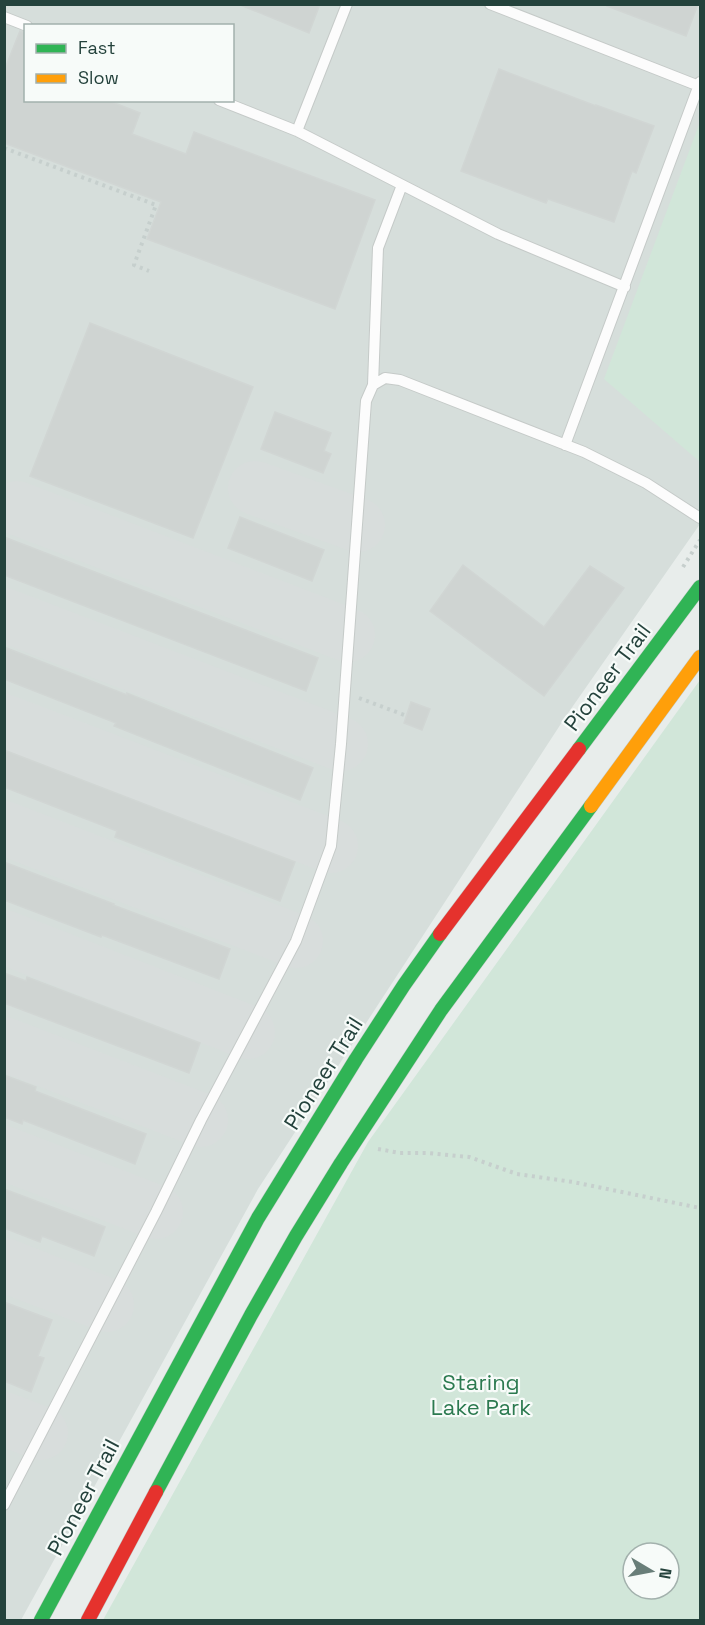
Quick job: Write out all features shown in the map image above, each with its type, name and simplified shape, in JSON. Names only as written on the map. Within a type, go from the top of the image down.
[{"type":"main road","name":"Pioneer Trail","points":[[41,1620],[258,1218],[356,1059],[456,912],[700,586]]},
{"type":"main road","points":[[88,1620],[251,1315],[341,1163],[447,1001],[700,657]]},
{"type":"lane","points":[[297,131],[347,4]]},
{"type":"lane","points":[[490,4],[700,84],[565,445]]},
{"type":"lane","points":[[4,17],[24,25]]},
{"type":"lane","points":[[224,102],[297,131],[498,234],[625,287]]},
{"type":"lane","points":[[4,1505],[156,1212],[201,1120],[296,941],[331,846],[341,744],[366,401],[373,385],[378,248],[402,185]]},
{"type":"lane","points":[[373,385],[385,378],[400,380],[584,452],[646,483],[700,518]]},
{"type":"path","points":[[4,148],[156,205],[134,265],[149,271]]},
{"type":"path","points":[[344,693],[407,716]]},
{"type":"path","points":[[382,1140],[376,1149],[400,1153],[469,1157],[517,1174],[573,1182],[700,1208]]},
{"type":"shaded area","points":[[5,5],[700,5],[700,524],[566,716],[258,1189],[21,1620],[5,1620]]},
{"type":"green space","points":[[700,122],[700,462],[604,379]]},
{"type":"green space","name":"Staring Lake Park","points":[[700,680],[700,1620],[103,1620],[368,1142]]},
{"type":"building","points":[[238,4],[320,4],[309,33]]},
{"type":"building","points":[[608,4],[698,4],[686,36],[607,6]]},
{"type":"building","points":[[20,31],[24,32],[24,102],[112,102],[140,113],[132,134],[186,154],[194,132],[375,200],[335,309],[147,239],[161,202],[4,143],[4,71]]},
{"type":"building","points":[[499,69],[654,126],[636,173],[632,171],[614,222],[548,199],[546,203],[461,171]]},
{"type":"building","points":[[90,323],[253,387],[193,538],[30,476]]},
{"type":"building","points":[[275,412],[331,433],[324,451],[331,454],[323,473],[261,449]]},
{"type":"building","points":[[240,517],[324,550],[312,581],[228,548]]},
{"type":"building","points":[[4,537],[318,658],[306,691],[4,575]]},
{"type":"building","points":[[463,565],[544,627],[590,566],[624,588],[544,696],[430,611]]},
{"type":"building","points":[[4,647],[127,695],[127,693],[313,768],[300,800],[114,726],[116,723],[4,679]]},
{"type":"building","points":[[411,702],[430,709],[422,730],[404,723]]},
{"type":"building","points":[[4,750],[295,862],[280,901],[115,837],[117,831],[4,787]]},
{"type":"building","points":[[4,862],[230,949],[219,979],[4,900]]},
{"type":"building","points":[[4,973],[26,981],[27,977],[200,1043],[189,1073],[4,1003]]},
{"type":"building","points":[[4,1075],[36,1087],[35,1091],[146,1134],[135,1164],[23,1120],[22,1124],[4,1117]]},
{"type":"building","points":[[4,1189],[105,1227],[94,1256],[42,1236],[40,1242],[4,1228]]},
{"type":"building","points":[[4,1302],[52,1320],[38,1356],[44,1358],[31,1392],[4,1381]]},
{"type":"taxiway","points":[[255,488],[358,525]]},
{"type":"taxiway","points":[[17,508],[348,635]]},
{"type":"taxiway","points":[[4,615],[341,744]]},
{"type":"taxiway","points":[[4,721],[331,846]]},
{"type":"taxiway","points":[[4,828],[296,941]]},
{"type":"taxiway","points":[[4,937],[248,1032]]},
{"type":"taxiway","points":[[4,1044],[201,1120]]},
{"type":"taxiway","points":[[4,1153],[156,1212]]},
{"type":"taxiway","points":[[4,1265],[107,1305]]},
{"type":"taxiway","points":[[4,1419],[41,1433]]},
{"type":"traffic: fast","points":[[579,749],[700,587]]},
{"type":"traffic: fast","points":[[156,1492],[251,1315],[341,1163],[441,1010],[591,806]]},
{"type":"traffic: fast","points":[[41,1620],[258,1218],[356,1059],[440,934]]},
{"type":"traffic: slow","points":[[591,806],[700,657]]},
{"type":"traffic: jam","points":[[440,934],[579,749]]},
{"type":"traffic: jam","points":[[88,1620],[156,1492]]}]
